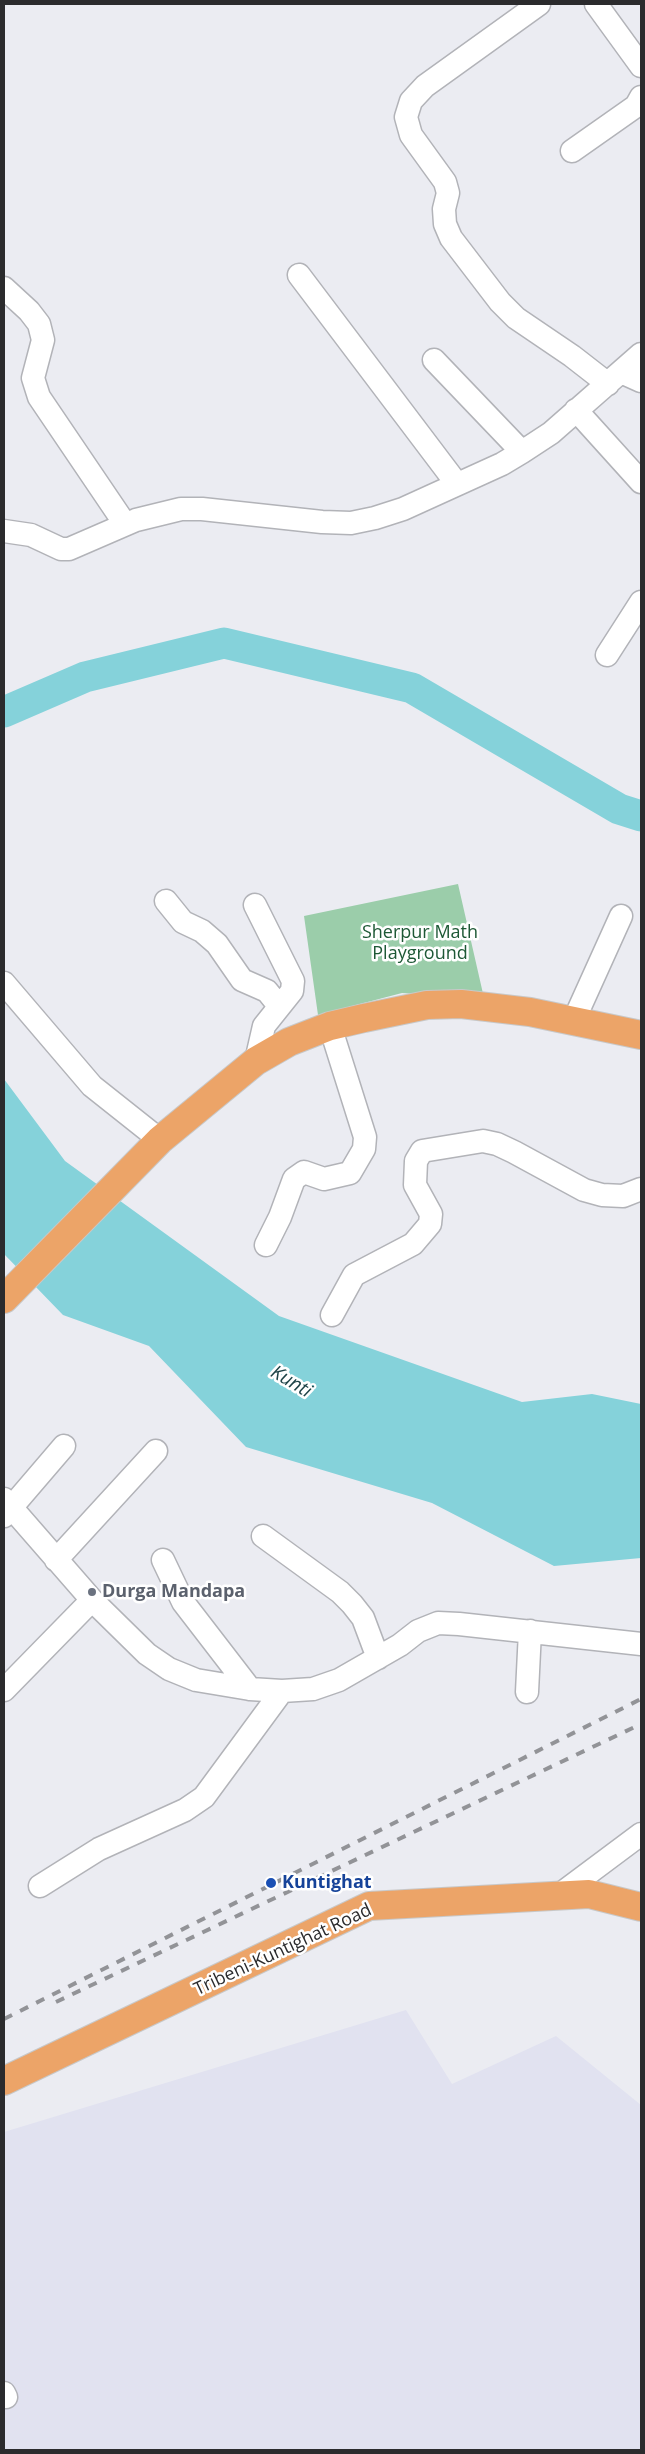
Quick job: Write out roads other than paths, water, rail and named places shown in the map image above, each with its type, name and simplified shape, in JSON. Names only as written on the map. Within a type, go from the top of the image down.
[{"type":"main road","points":[[4,1299],[160,1140],[256,1061],[289,1042],[330,1026],[395,1011],[427,1006],[461,1004],[490,1006],[639,1029]]},
{"type":"main road","name":"Tribeni-Kuntighat Road","points":[[4,2081],[369,1906],[589,1894],[641,1907]]},
{"type":"street","points":[[539,4],[424,86],[411,101],[406,117],[412,135],[445,182],[448,193],[444,209],[445,224],[456,245],[500,302],[516,318],[572,356],[614,378],[641,381]]},
{"type":"street","points":[[596,4],[641,66]]},
{"type":"street","points":[[572,151],[636,106],[641,97]]},
{"type":"street","points":[[299,275],[458,484]]},
{"type":"street","points":[[4,288],[29,311],[39,324],[43,340],[33,378],[39,396],[125,524]]},
{"type":"street","points":[[4,531],[31,535],[61,549],[70,549],[125,524],[159,513],[188,509],[322,522],[351,522],[375,518],[403,509],[522,452],[551,433],[641,354]]},
{"type":"street","points":[[434,360],[522,452]]},
{"type":"street","points":[[576,410],[641,482]]},
{"type":"street","points":[[607,655],[641,602]]},
{"type":"street","points":[[166,901],[183,922],[202,931],[217,944],[242,980],[267,991],[279,1006]]},
{"type":"street","points":[[255,905],[293,981],[292,991],[264,1026],[256,1061]]},
{"type":"street","points":[[574,1020],[621,916]]},
{"type":"street","points":[[4,983],[92,1086],[160,1140]]},
{"type":"street","points":[[266,1244],[280,1217],[294,1179],[304,1172],[324,1178],[350,1173],[364,1149],[365,1137],[330,1026]]},
{"type":"street","points":[[332,1315],[354,1275],[413,1244],[430,1224],[431,1214],[415,1185],[416,1161],[422,1150],[483,1141],[497,1144],[514,1152],[584,1190],[602,1195],[623,1196],[641,1189]]},
{"type":"street","points":[[64,1446],[6,1507],[92,1600],[146,1654],[169,1669],[196,1680],[250,1689],[282,1691],[313,1689],[339,1680],[378,1658],[418,1631],[438,1623],[641,1644]]},
{"type":"street","points":[[56,1560],[156,1451]]},
{"type":"street","points":[[263,1536],[333,1587],[352,1604],[363,1618],[378,1658]]},
{"type":"street","points":[[164,1560],[183,1602],[250,1689]]},
{"type":"street","points":[[4,1690],[92,1600]]},
{"type":"street","points":[[527,1692],[530,1632]]},
{"type":"street","points":[[40,1886],[106,1845],[184,1810],[204,1797],[282,1691]]},
{"type":"street","points":[[558,1896],[641,1834]]},
{"type":"water","name":"Kunti","points":[[4,1079],[65,1161],[279,1316],[522,1402],[592,1394],[641,1404],[641,1558],[554,1566],[432,1503],[246,1447],[149,1346],[63,1315],[4,1254]]},
{"type":"waterway","points":[[4,712],[85,677],[224,643],[412,688],[619,809],[641,816]]},
{"type":"railway","points":[[4,2019],[641,1699]]},
{"type":"railway","points":[[56,2002],[641,1724]]},
{"type":"place","name":"Durga Mandapa","points":[[92,1592]]},
{"type":"place","name":"Kuntighat","points":[[271,1883]]},
{"type":"park label","name":"Sherpur Math Playground","points":[[420,943]]}]
